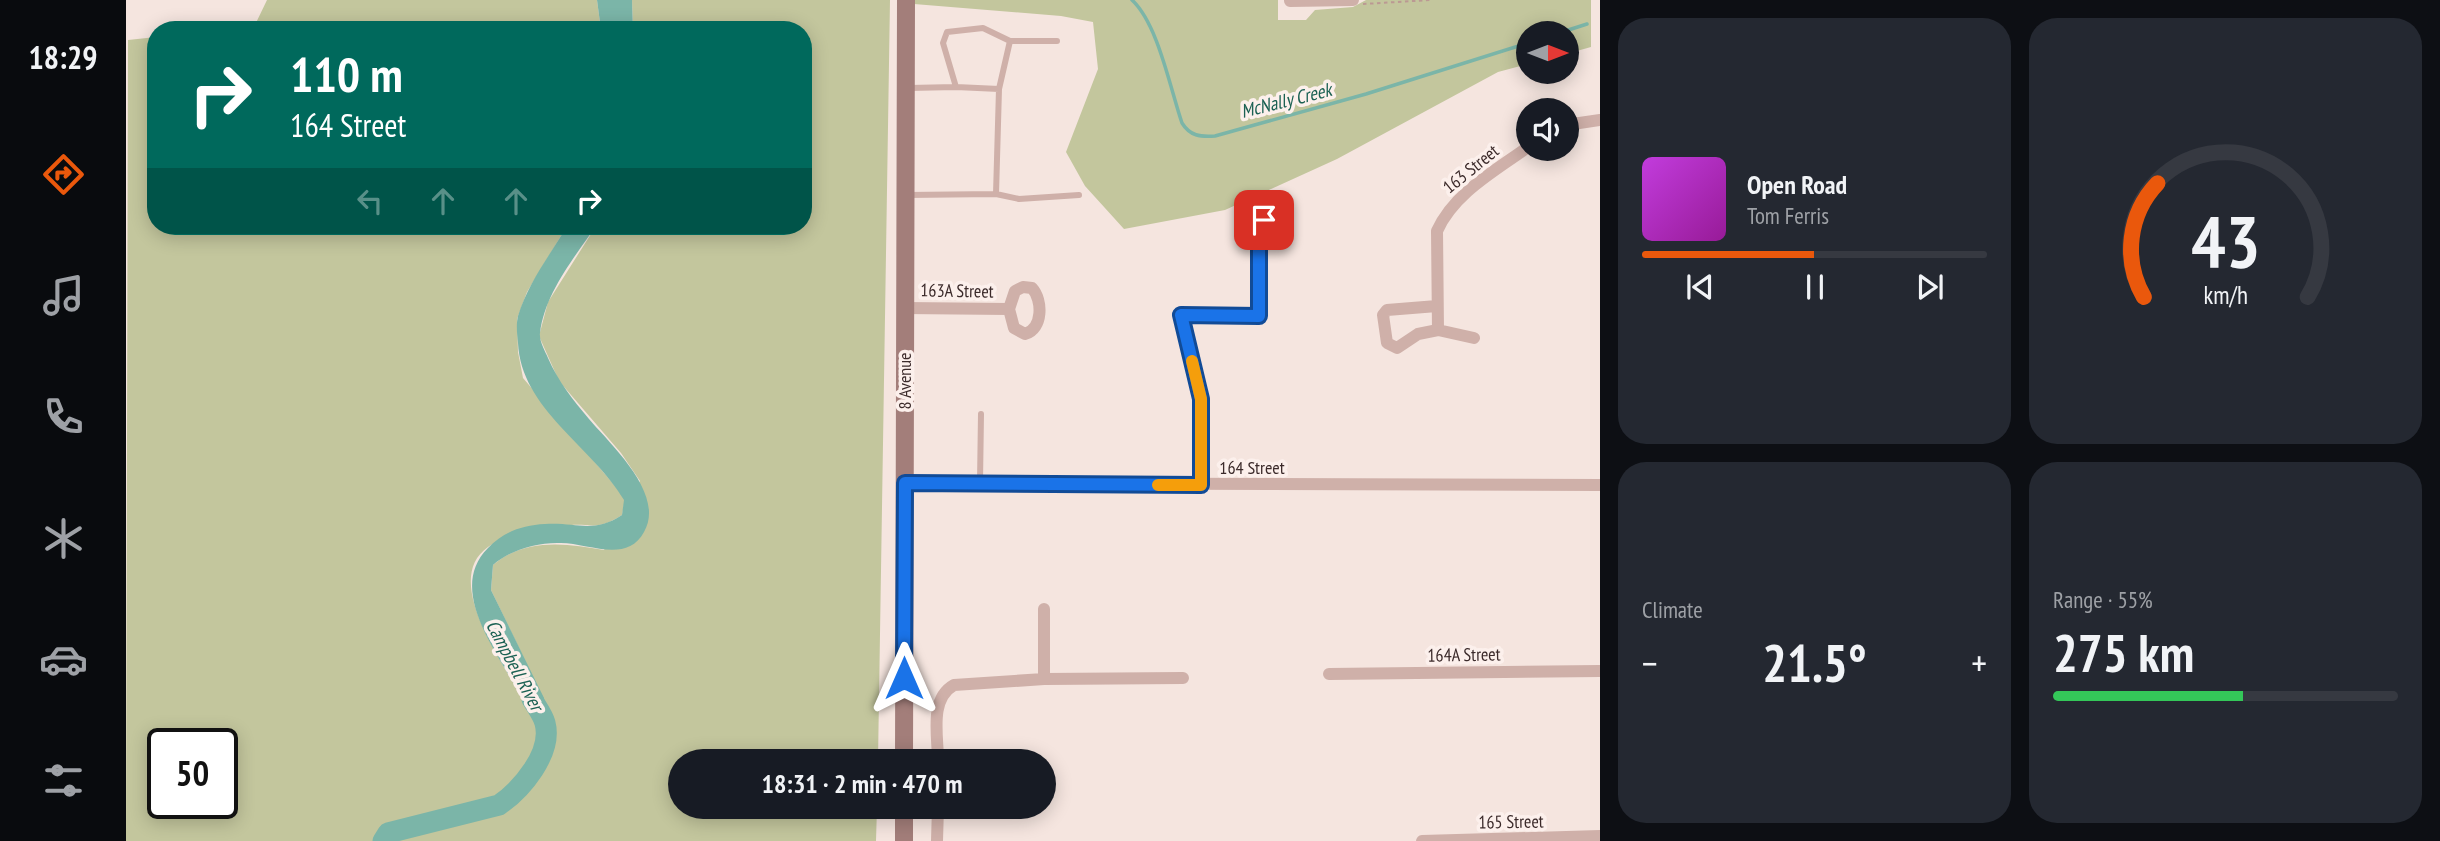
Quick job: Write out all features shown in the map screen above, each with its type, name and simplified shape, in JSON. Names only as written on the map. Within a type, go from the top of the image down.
[{"type":"main road","name":"8 Avenue","points":[[904,749],[906,0]]},
{"type":"main road","points":[[904,819],[904,841]]},
{"type":"street","points":[[1290,1],[1358,2]]},
{"type":"street","points":[[1579,123],[1600,120]]},
{"type":"street","name":"163 Street","points":[[1438,330],[1437,231],[1444,216],[1460,198],[1516,156]]},
{"type":"street","points":[[1201,485],[1201,399],[1181,315],[1259,316],[1259,246],[1264,220]]},
{"type":"street","points":[[1437,306],[1387,310],[1383,315],[1384,338],[1387,343],[1397,348],[1418,334],[1438,330],[1474,338]]},
{"type":"street","name":"163A Street","points":[[904,308],[1009,309]]},
{"type":"street","name":"164 Street","points":[[905,483],[1600,485]]},
{"type":"street","points":[[1044,609],[1044,679]]},
{"type":"street","name":"164A Street","points":[[1329,674],[1600,671]]},
{"type":"street","points":[[938,749],[938,701],[945,690],[966,682],[1182,678]]},
{"type":"street","points":[[937,841],[938,819]]},
{"type":"street","name":"165 Street","points":[[1422,841],[1600,836]]},
{"type":"lane","points":[[957,87],[943,43],[947,32],[983,28],[1010,41],[1056,41]]},
{"type":"lane","points":[[996,194],[999,89],[1010,41]]},
{"type":"lane","points":[[906,88],[999,89]]},
{"type":"lane","points":[[905,195],[996,194],[1019,199],[1079,195]]},
{"type":"lane","points":[[980,483],[981,414]]},
{"type":"path","points":[[1358,2],[1431,0]]},
{"type":"green space","points":[[267,0],[597,0],[600,21],[257,21]]},
{"type":"green space","points":[[632,0],[890,0],[878,749],[668,749],[668,819],[877,819],[876,841],[126,841],[128,40],[147,38],[147,235],[562,235],[527,292],[517,319],[518,352],[523,378],[616,487],[625,500],[622,515],[604,524],[570,525],[494,543],[475,563],[471,583],[475,605],[496,654],[531,715],[545,722],[543,698],[491,590],[493,565],[518,550],[546,545],[604,550],[640,481],[621,453],[559,381],[539,336],[548,302],[590,235],[812,235],[812,21],[633,21]]},
{"type":"green space","points":[[914,0],[1278,0],[1278,20],[1306,20],[1315,10],[1353,7],[1366,0],[1591,0],[1591,47],[1579,50],[1579,21],[1516,21],[1516,67],[1498,72],[1337,159],[1225,210],[1124,229],[1085,186],[1066,152],[1098,69],[1093,22],[1061,16],[914,4]]},
{"type":"water","points":[[597,0],[632,0],[633,21],[600,21]]},
{"type":"water","points":[[561,235],[590,235],[554,290],[543,318],[541,343],[566,390],[633,471],[648,502],[649,517],[637,542],[628,547],[606,550],[572,544],[543,544],[516,551],[493,565],[491,590],[544,698],[545,723],[531,715],[484,632],[472,587],[476,567],[488,548],[507,534],[537,525],[602,524],[622,515],[624,500],[610,480],[544,407],[531,388],[522,366],[517,326],[522,304]]},
{"type":"waterway","name":"McNally Creek","points":[[1132,0],[1149,24],[1156,40],[1182,123],[1188,131],[1200,136],[1215,136],[1366,94],[1516,47]]},
{"type":"waterway","name":"McNally Creek","points":[[1579,27],[1587,24]]},
{"type":"waterway","name":"Campbell River","points":[[383,841],[388,833],[499,805],[517,790],[540,758],[546,735],[545,723],[532,699]]},
{"type":"slow traffic","points":[[1158,485],[1201,485],[1201,399],[1192,361]]},
{"type":"route","points":[[904,678],[905,483],[1201,485],[1201,399],[1181,315],[1259,316],[1259,246],[1264,220]]}]
